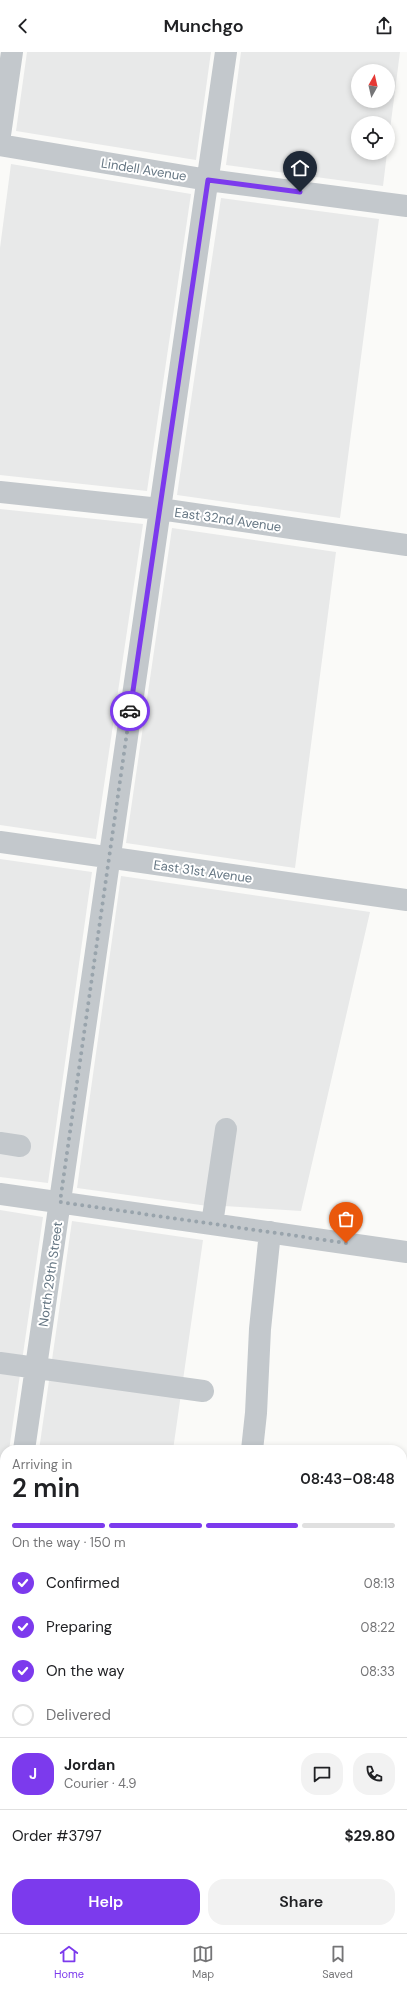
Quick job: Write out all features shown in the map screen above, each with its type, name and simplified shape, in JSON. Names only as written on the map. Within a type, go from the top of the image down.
[{"type":"street","points":[[0,135],[12,52]]},
{"type":"street","name":"North 29th Street","points":[[25,1445],[226,52]]},
{"type":"street","name":"Lindell Avenue","points":[[0,145],[208,180],[407,206]]},
{"type":"street","name":"East 32nd Avenue","points":[[0,492],[160,509],[407,545]]},
{"type":"street","name":"East 31st Avenue","points":[[0,842],[407,900]]},
{"type":"street","points":[[212,1224],[226,1129]]},
{"type":"street","points":[[0,1194],[407,1252]]},
{"type":"street","points":[[253,1445],[256,1413],[260,1329],[270,1232]]},
{"type":"street","points":[[0,1363],[203,1391]]},
{"type":"shaded area","points":[[27,52],[211,52],[196,160],[16,131]]},
{"type":"shaded area","points":[[241,52],[400,52],[395,91],[395,64],[351,64],[351,108],[393,108],[392,116],[351,116],[351,160],[386,160],[383,186],[226,165]]},
{"type":"shaded area","points":[[11,164],[191,194],[147,491],[0,475],[0,248]]},
{"type":"shaded area","points":[[221,198],[379,219],[340,518],[177,495]]},
{"type":"shaded area","points":[[0,509],[143,524],[96,839],[0,825]]},
{"type":"shaded area","points":[[172,528],[336,552],[295,868],[126,843]]},
{"type":"shaded area","points":[[0,859],[92,872],[48,1183],[0,1177]]},
{"type":"shaded area","points":[[121,876],[370,912],[301,1211],[208,1206],[77,1188]]},
{"type":"shaded area","points":[[0,1210],[43,1217],[10,1445],[0,1445]]},
{"type":"shaded area","points":[[72,1221],[203,1240],[174,1445],[40,1445]]},
{"type":"way so far","points":[[130,711],[60,1202],[346,1243]]},
{"type":"route","points":[[130,711],[208,180],[300,192]]}]
